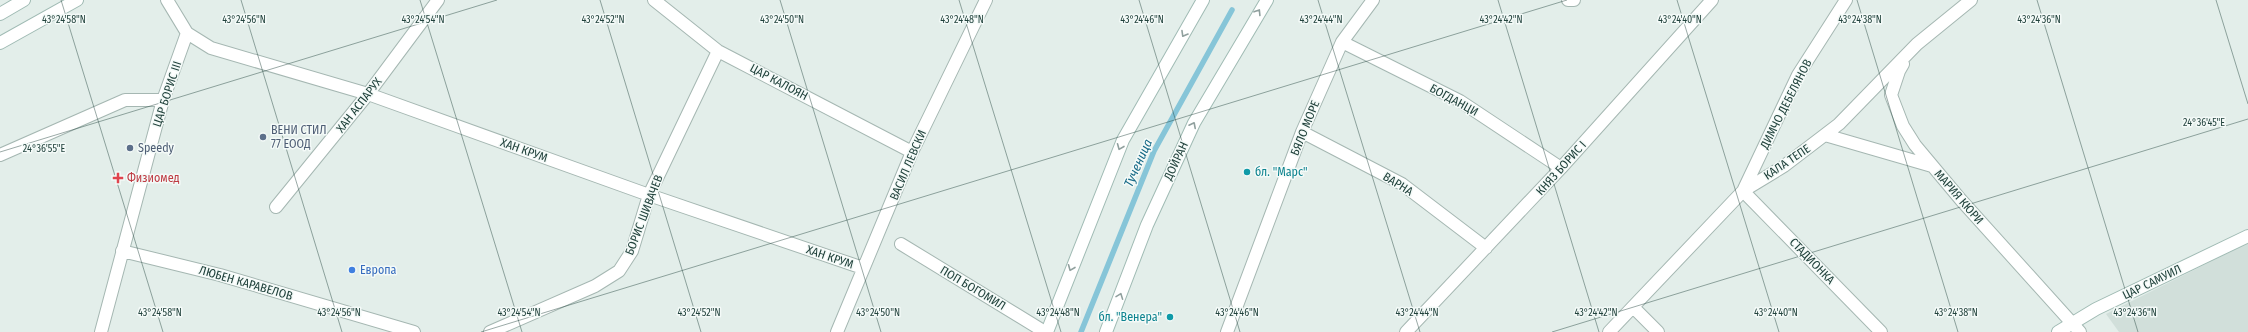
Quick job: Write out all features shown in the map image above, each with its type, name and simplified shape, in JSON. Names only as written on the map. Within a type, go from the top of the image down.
[{"type":"street","points":[[0,14],[24,0]]},
{"type":"street","points":[[0,44],[77,0]]},
{"type":"street","points":[[167,0],[187,33]]},
{"type":"street","name":"ХАН АСПАРУХ","points":[[276,207],[368,94],[438,0]]},
{"type":"street","name":"ЦАР КАЛОЯН","points":[[654,0],[718,51],[912,152]]},
{"type":"street","name":"ВАСИЛ ЛЕВСКИ","points":[[837,332],[863,268],[880,232],[912,152],[986,0]]},
{"type":"street","points":[[1046,332],[1124,140],[1203,0]]},
{"type":"street","name":"ДОЙРАН","points":[[1106,332],[1147,225],[1194,123],[1267,0]]},
{"type":"street","name":"БЯЛО МОРЕ","points":[[1227,332],[1302,132],[1342,42],[1373,0]]},
{"type":"street","points":[[1568,0],[1574,0]]},
{"type":"street","name":"КНЯЗ БОРИС I","points":[[1406,332],[1561,168],[1712,0]]},
{"type":"street","name":"ДИМЧО ДЕБЕЛЯНОВ","points":[[1744,191],[1798,75],[1846,0]]},
{"type":"street","name":"КАЛА ТЕПЕ","points":[[1609,332],[1634,308],[1744,191],[1784,166],[1839,124],[1917,44],[1971,0]]},
{"type":"street","name":"ХАН КРУМ","points":[[187,33],[211,48],[368,94],[649,195],[863,268]]},
{"type":"street","name":"ЦАР БОРИС III","points":[[101,332],[163,100],[187,33]]},
{"type":"street","name":"БОГДАНЦИ","points":[[1342,42],[1460,101],[1561,168]]},
{"type":"street","name":"МАРИЯ КЮРИ","points":[[1917,44],[1898,71],[1891,95],[1903,126],[1932,166],[2076,328]]},
{"type":"street","name":"БОРИС ШИВАЧЕВ","points":[[490,332],[595,286],[619,271],[632,251],[649,195],[718,51]]},
{"type":"street","points":[[0,155],[125,100],[163,100]]},
{"type":"street","name":"ВАРНА","points":[[1302,132],[1402,184],[1486,248]]},
{"type":"street","points":[[1825,135],[1932,166]]},
{"type":"street","name":"СТАДИОНКА","points":[[1744,191],[1881,332]]},
{"type":"street","name":"ЦАР САМУИЛ","points":[[2058,332],[2076,328],[2096,309],[2248,236]]},
{"type":"street","name":"ПОП БОГОМИЛ","points":[[901,244],[1046,332]]},
{"type":"street","name":"ЛЮБЕН КАРАВЕЛОВ","points":[[122,251],[220,275],[414,332]]},
{"type":"street","points":[[1634,308],[1658,332]]},
{"type":"shaded area","points":[[2248,243],[2248,332],[2119,332],[2106,314]]},
{"type":"waterway","name":"Тученица","points":[[1081,332],[1154,151],[1232,10]]},
{"type":"place","name":"ВЕНИ СТИЛ 77 ЕООД","points":[[263,137]]},
{"type":"place","name":"Speedy","points":[[130,148]]},
{"type":"place","name":"бл. \"Марс\"","points":[[1247,172]]},
{"type":"place","name":"Физиомед","points":[[118,178]]},
{"type":"place","name":"Европа","points":[[352,270]]},
{"type":"place","name":"бл. \"Венера\"","points":[[1170,317]]}]
